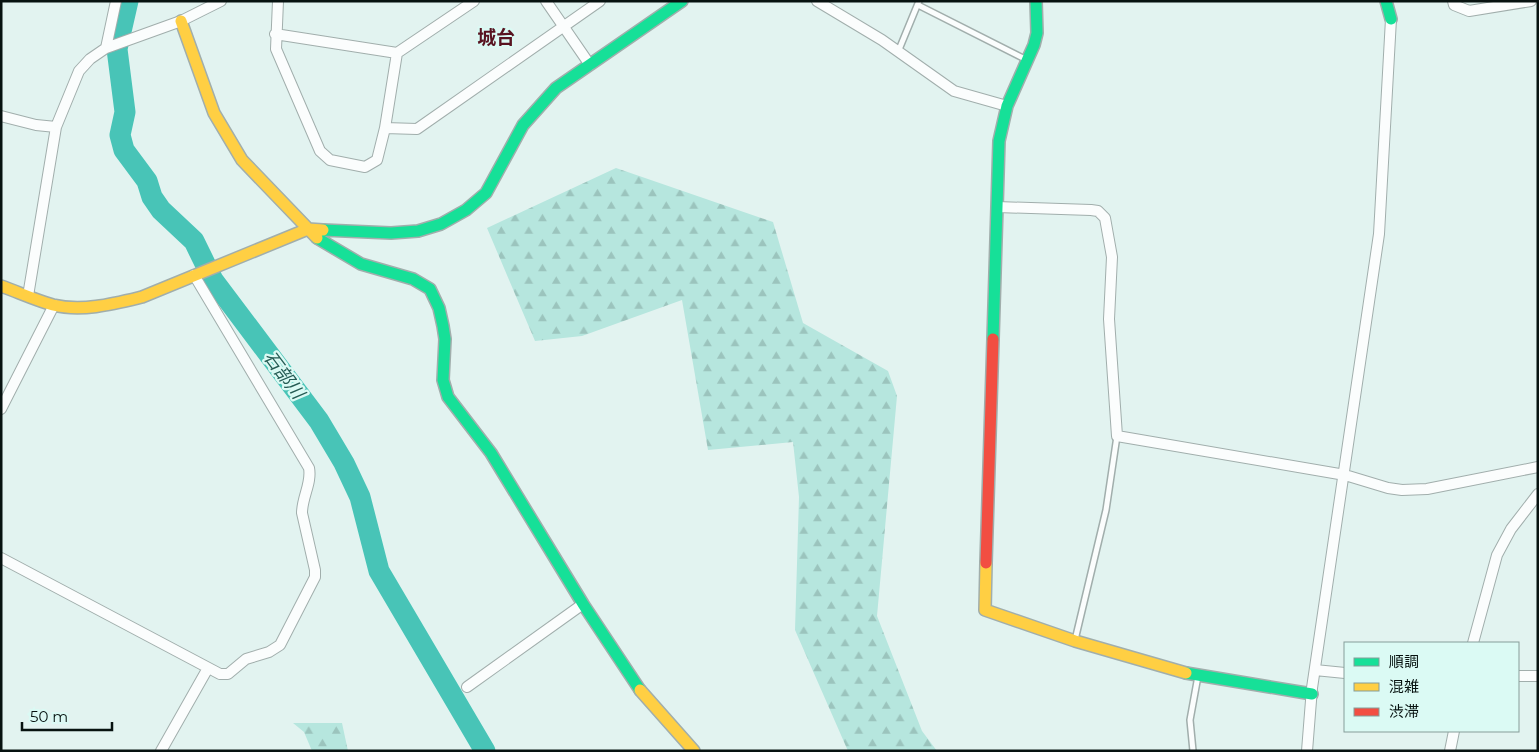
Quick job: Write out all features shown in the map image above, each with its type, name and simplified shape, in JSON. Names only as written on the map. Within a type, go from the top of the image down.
[{"type":"street","points":[[114,45],[116,1]]},
{"type":"street","points":[[28,296],[56,127],[80,71],[90,59],[114,45],[181,21],[221,1]]},
{"type":"street","points":[[278,1],[275,34],[276,49],[320,151],[330,160],[365,167],[376,160],[385,128],[397,54]]},
{"type":"street","points":[[546,1],[590,65]]},
{"type":"street","points":[[385,128],[417,128],[600,1]]},
{"type":"street","points":[[1,286],[54,305],[86,308],[142,297],[308,229],[391,234],[418,232],[441,224],[466,210],[486,193],[514,141],[537,108],[556,88],[682,1]]},
{"type":"street","points":[[817,1],[898,52],[954,91],[1007,106]]},
{"type":"street","points":[[1036,1],[1036,33],[1028,60],[1007,106],[999,141],[985,610],[1075,641],[1198,676],[1312,694]]},
{"type":"street","points":[[1307,751],[1315,670],[1379,234],[1390,19],[1386,1]]},
{"type":"street","points":[[1454,1],[1454,5],[1469,11],[1535,2]]},
{"type":"street","points":[[275,34],[397,54],[468,3]]},
{"type":"street","points":[[181,21],[214,113],[242,160],[308,229],[330,249],[361,264],[413,279],[430,290],[439,308],[443,326],[444,389],[454,406],[491,453],[583,604],[637,687],[694,751]]},
{"type":"street","points":[[1,116],[36,125],[56,127]]},
{"type":"street","points":[[997,207],[1091,210],[1098,211],[1105,218],[1112,257],[1112,291],[1109,320],[1117,436],[1345,475],[1388,488],[1416,490],[1538,467]]},
{"type":"street","points":[[1,558],[220,674],[228,674],[246,658],[269,652],[280,645],[312,584],[316,570],[302,513],[310,474],[306,462],[194,276]]},
{"type":"street","points":[[1,409],[54,305]]},
{"type":"street","points":[[1473,642],[1497,555],[1511,529],[1538,494]]},
{"type":"street","points":[[467,687],[583,604]]},
{"type":"street","points":[[161,751],[208,668]]},
{"type":"street","points":[[1315,670],[1344,673]]},
{"type":"street","points":[[1519,676],[1538,676]]},
{"type":"street","points":[[1450,751],[1454,732]]},
{"type":"lane","points":[[898,52],[918,3],[1028,60]]},
{"type":"lane","points":[[1075,641],[1106,510],[1117,436]]},
{"type":"lane","points":[[1193,751],[1190,720],[1198,676]]},
{"type":"green space","points":[[616,168],[773,222],[803,323],[888,371],[897,396],[877,616],[922,731],[937,751],[848,751],[795,630],[799,497],[793,442],[708,450],[682,300],[582,336],[535,341],[487,228]]},
{"type":"green space","points":[[293,723],[342,723],[348,751],[312,751],[304,732]]},
{"type":"waterway","name":"石部川","points":[[128,1],[117,49],[125,112],[120,135],[124,150],[147,181],[152,197],[161,210],[194,241],[213,280],[319,421],[344,463],[360,497],[379,571],[485,751]]},
{"type":"traffic: fast","points":[[323,230],[391,233],[418,231],[441,224],[466,210],[486,193],[523,125],[556,88],[682,1]]},
{"type":"traffic: fast","points":[[993,339],[999,141],[1007,106],[1034,45],[1037,33],[1036,1]]},
{"type":"traffic: fast","points":[[1386,1],[1391,19]]},
{"type":"traffic: fast","points":[[317,238],[361,264],[413,279],[430,289],[439,308],[443,326],[445,339],[443,380],[448,397],[491,453],[583,604],[640,690]]},
{"type":"traffic: fast","points":[[1186,673],[1312,694]]},
{"type":"traffic: slow","points":[[181,21],[214,113],[242,160],[317,238]]},
{"type":"traffic: slow","points":[[1,286],[46,303],[64,307],[75,308],[109,304],[142,297],[308,229],[323,230]]},
{"type":"traffic: slow","points":[[986,563],[985,610],[1075,641],[1186,673]]},
{"type":"traffic: slow","points":[[640,690],[694,751]]},
{"type":"traffic: jam","points":[[986,563],[993,339]]},
{"type":"district","name":"城台","points":[[496,37]]}]
